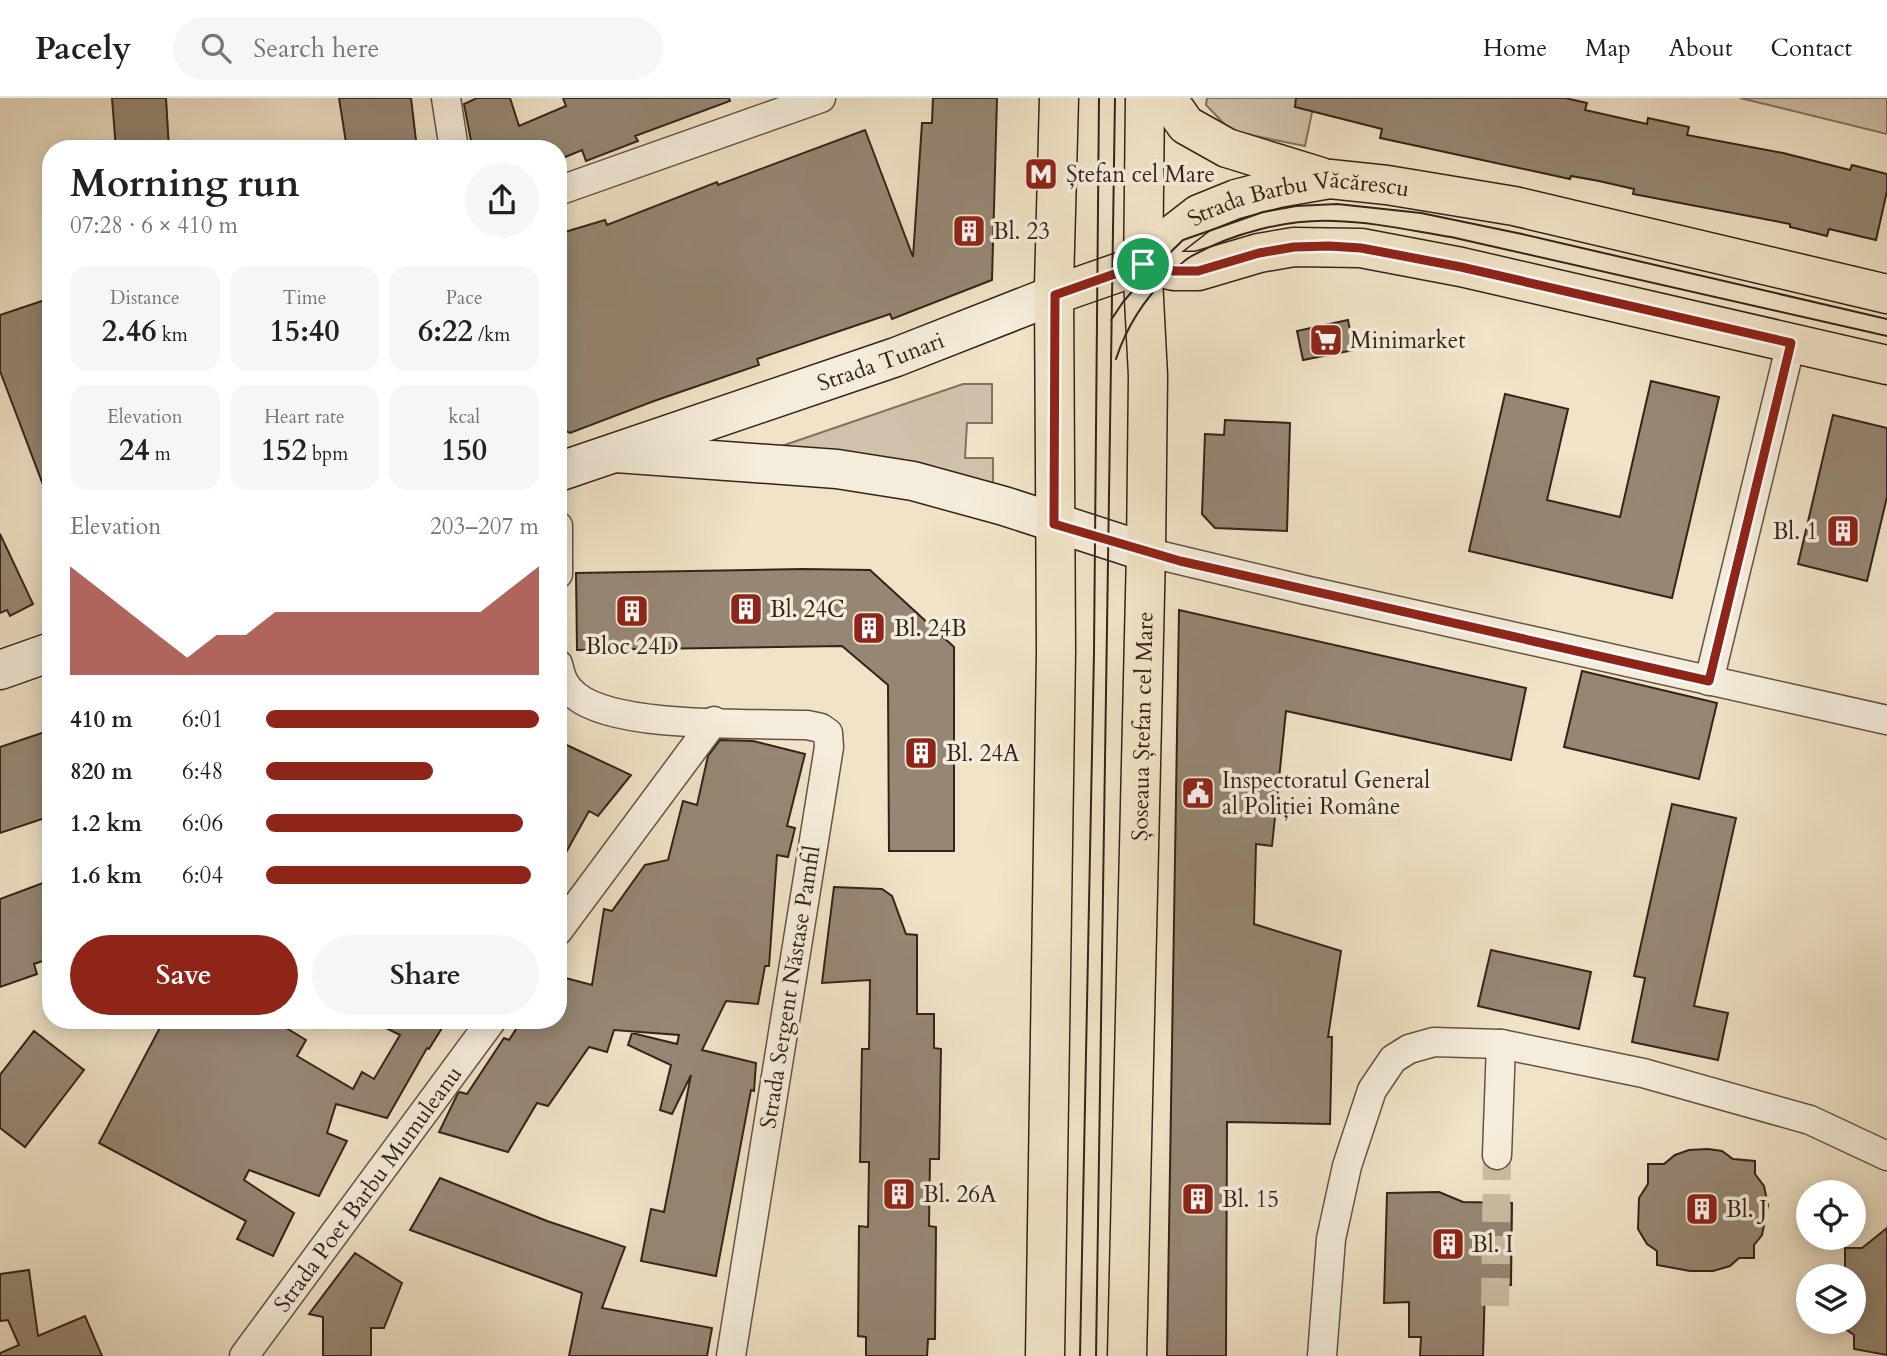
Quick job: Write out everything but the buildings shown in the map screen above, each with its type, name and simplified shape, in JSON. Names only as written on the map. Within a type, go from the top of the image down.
[{"type":"main road","points":[[1045,1356],[1056,652],[1055,295],[1059,98]]},
{"type":"main road","name":"Șoseaua Ștefan cel Mare","points":[[1127,1356],[1146,552],[1148,376],[1143,264],[1145,98]]},
{"type":"main road","points":[[1167,98],[1186,125],[1227,148],[1330,179]]},
{"type":"main road","name":"Strada Barbu Văcărescu","points":[[1887,294],[1514,206],[1387,185],[1330,179],[1257,194],[1199,214],[1154,249],[1143,264],[1174,271],[1198,271],[1259,253],[1294,247],[1361,248],[1461,267],[1887,365]]},
{"type":"main road","name":"Strada Tunari","points":[[1055,295],[1143,264]]},
{"type":"street","points":[[446,98],[453,140]]},
{"type":"street","points":[[567,188],[821,98]]},
{"type":"street","name":"Strada Tunari","points":[[567,469],[897,357],[1055,295]]},
{"type":"street","points":[[1709,681],[1791,343]]},
{"type":"street","name":"Strada Tunari","points":[[616,453],[836,469],[890,477],[995,504],[1146,552]]},
{"type":"street","points":[[1146,552],[1887,720]]},
{"type":"street","points":[[0,670],[42,655]]},
{"type":"street","points":[[567,687],[576,696],[593,705],[628,717],[714,722]]},
{"type":"street","points":[[567,919],[714,722]]},
{"type":"street","name":"Strada Sergent Năstase Pamfil","points":[[714,722],[807,725],[821,728],[828,733],[830,747],[731,1356]]},
{"type":"street","name":"Strada Poet Barbu Mumuleanu","points":[[244,1356],[485,1029]]},
{"type":"street","points":[[1322,1356],[1331,1239],[1346,1166],[1372,1090],[1393,1059],[1409,1049],[1434,1042],[1501,1044],[1643,1073],[1810,1120],[1887,1156]]},
{"type":"street","points":[[1497,1156],[1501,1044]]},
{"type":"shaded area","points":[[1207,98],[1315,98],[1305,146],[1231,131],[1206,105]]},
{"type":"shaded area","points":[[1740,98],[1887,98],[1887,134]]},
{"type":"shaded area","points":[[963,384],[992,384],[992,423],[967,423],[965,458],[993,458],[993,486],[767,451]]},
{"type":"tunnel","points":[[1495,1306],[1497,1155]]},
{"type":"tram line","points":[[1080,1356],[1094,652],[1099,98]]},
{"type":"tram line","points":[[1096,1356],[1115,98]]},
{"type":"tram line","points":[[1111,320],[1143,279],[1183,240],[1263,212],[1296,206],[1337,204],[1421,213],[1522,234],[1887,319]]},
{"type":"tram line","points":[[1116,359],[1125,335],[1144,303],[1187,259],[1206,248],[1260,229],[1316,221],[1364,223],[1451,237],[1887,336]]},
{"type":"place","name":"Ștefan cel Mare","points":[[1041,174]]},
{"type":"place","name":"Bl. 23","points":[[969,231]]},
{"type":"place","name":"Minimarket","points":[[1326,340]]},
{"type":"place","name":"Bl. 1","points":[[1843,531]]},
{"type":"place","name":"Bl. 24C","points":[[746,609]]},
{"type":"place","name":"Bloc 24D","points":[[632,611]]},
{"type":"place","name":"Bl. 24B","points":[[869,628]]},
{"type":"place","name":"Bl. 24A","points":[[921,753]]},
{"type":"place","name":"Inspectoratul General al Poliției Române","points":[[1198,793]]},
{"type":"place","name":"Bl. 26A","points":[[899,1194]]},
{"type":"place","name":"Bl. 15","points":[[1198,1199]]},
{"type":"place","name":"Bl. J","points":[[1702,1209]]},
{"type":"place","name":"Bl. I","points":[[1448,1244]]},
{"type":"route","points":[[1294,247],[1361,248],[1461,267],[1791,343],[1709,681],[1180,561],[1054,524],[1055,295],[1143,264],[1174,271],[1198,271],[1259,253],[1294,247]]}]
